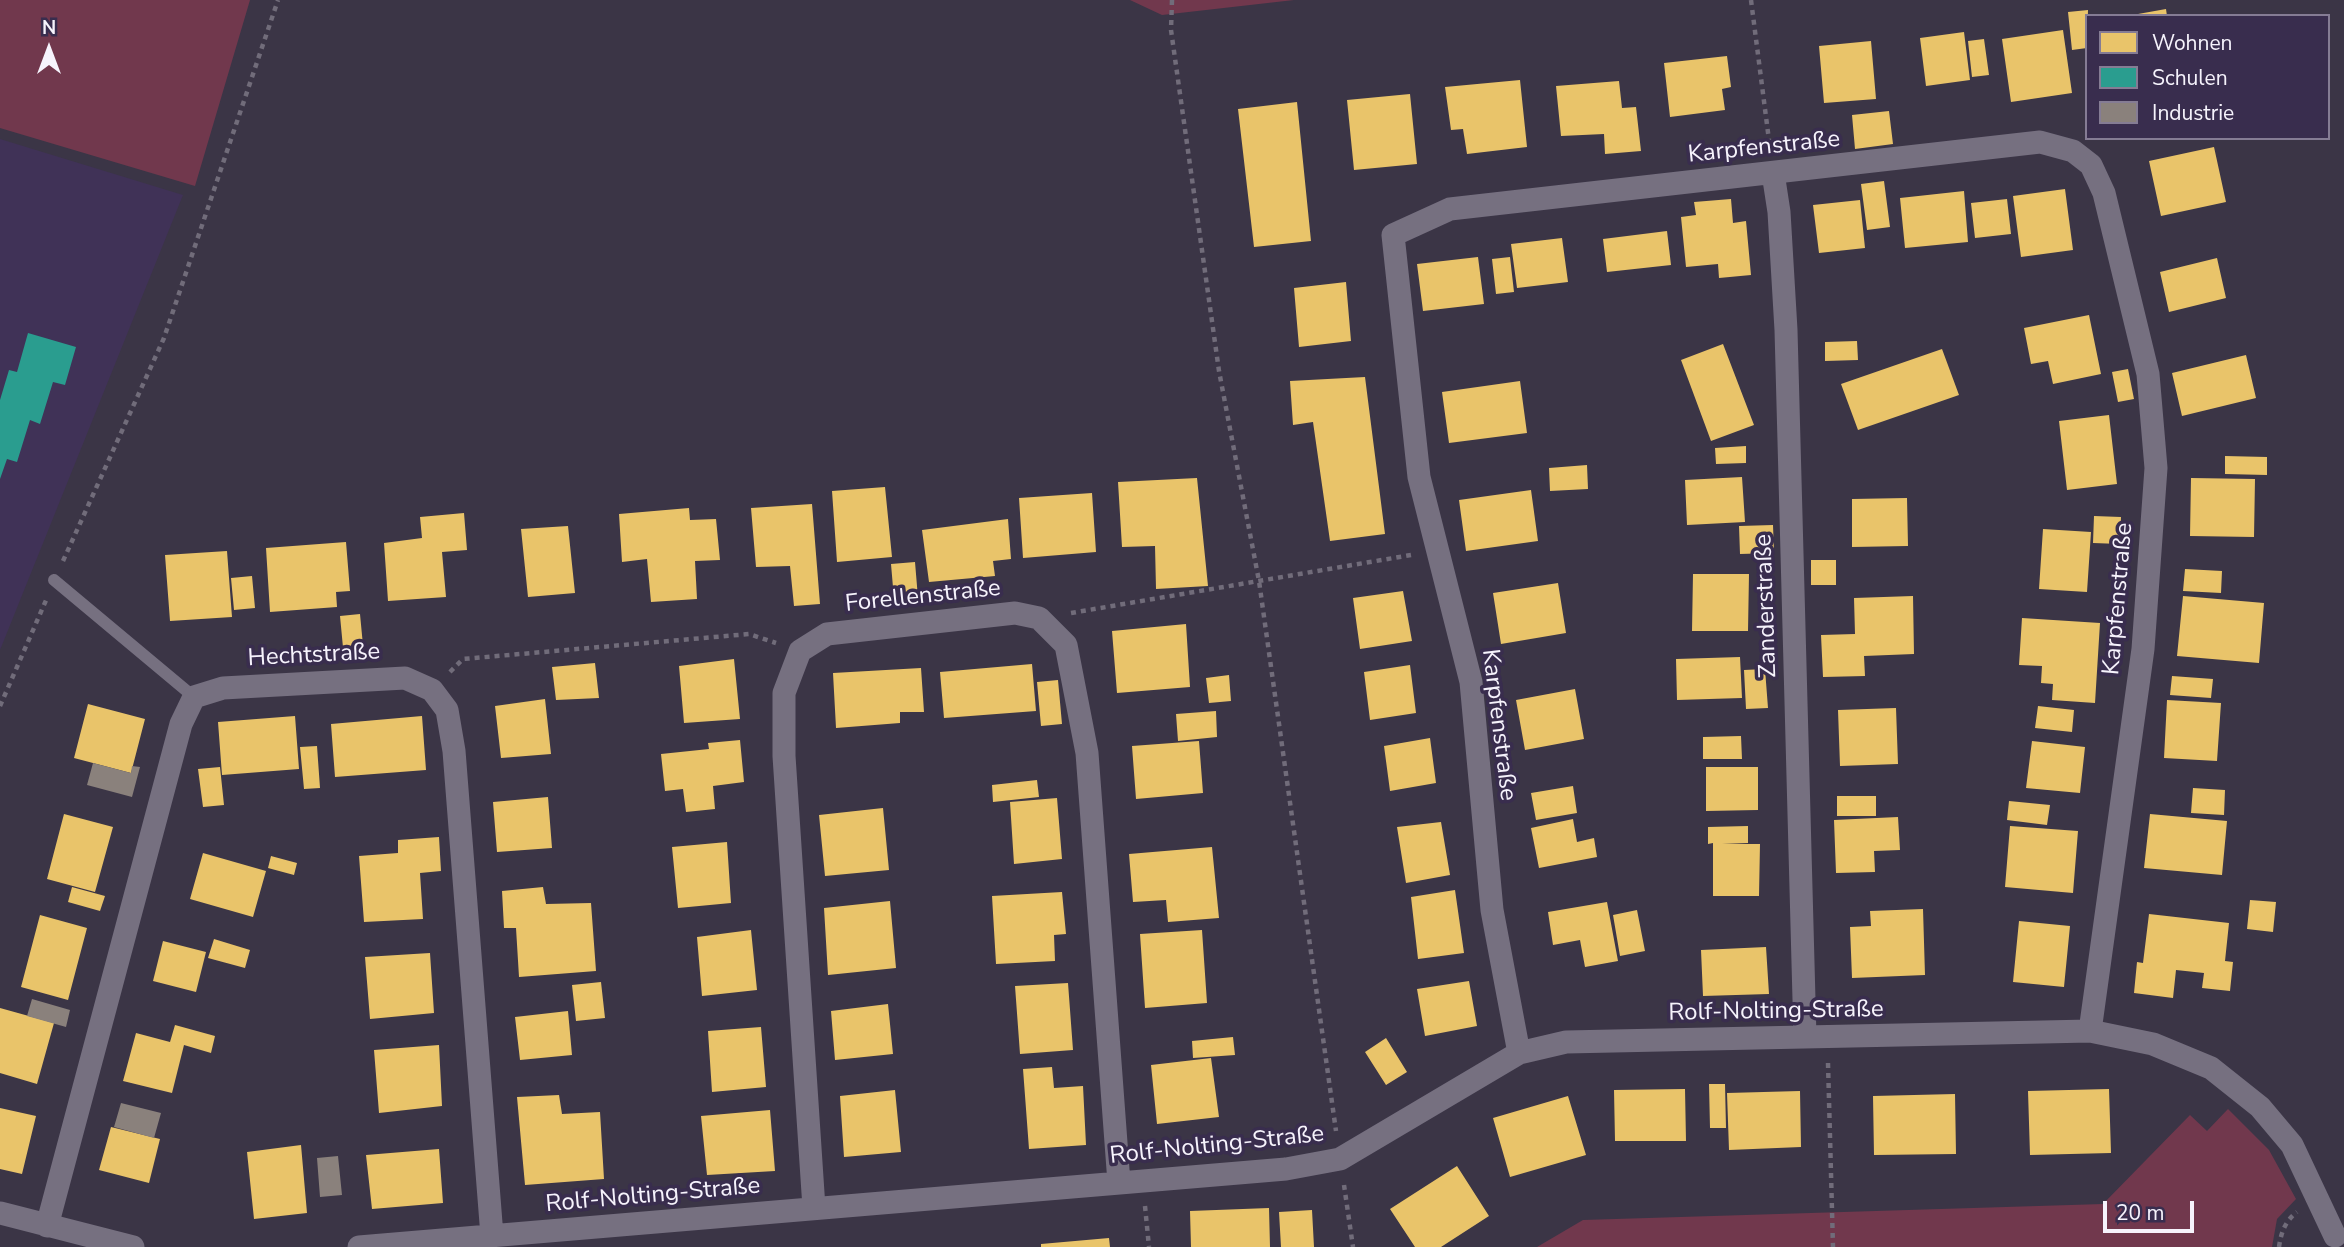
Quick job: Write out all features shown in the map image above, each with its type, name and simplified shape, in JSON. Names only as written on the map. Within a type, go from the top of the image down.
[{"type":"street","name":"Karpfenstraße","points":[[1519,1053],[1492,910],[1471,682],[1419,477],[1393,235],[1450,209],[2040,142],[2073,151],[2091,165],[2104,193],[2148,374],[2156,468],[2143,649],[2090,1031]]},
{"type":"street","name":"Zanderstraße","points":[[1773,173],[1779,212],[1786,330],[1816,1037]]},
{"type":"street","name":"Forellenstraße","points":[[800,651],[827,634],[1014,613],[1040,618]]},
{"type":"street","points":[[1040,618],[1066,645],[1087,753],[1119,1183]]},
{"type":"street","points":[[800,651],[784,693],[784,756],[814,1208]]},
{"type":"street","name":"Hechtstraße","points":[[194,697],[223,688],[404,678],[432,690]]},
{"type":"street","points":[[432,690],[447,710],[454,751],[492,1236]]},
{"type":"street","points":[[47,1226],[181,724],[194,697]]},
{"type":"street","name":"Rolf-Nolting-Straße","points":[[359,1247],[1286,1169],[1340,1159],[1519,1053],[1566,1042],[2090,1031],[2153,1044],[2211,1068],[2259,1107],[2292,1145],[2334,1239]]},
{"type":"street","points":[[0,1213],[133,1247]]},
{"type":"lane","points":[[54,580],[194,697]]},
{"type":"path","points":[[0,706],[163,338],[278,0]]},
{"type":"path","points":[[1172,0],[1171,30],[1219,371],[1259,581],[1353,1247]]},
{"type":"path","points":[[1751,0],[1773,173]]},
{"type":"path","points":[[1040,618],[1438,551]]},
{"type":"path","points":[[432,690],[463,659],[749,634],[800,651]]},
{"type":"path","points":[[1816,1037],[1833,1247]]},
{"type":"path","points":[[1143,1181],[1149,1247]]},
{"type":"shaded area","points":[[0,0],[250,0],[195,186],[0,128]]},
{"type":"shaded area","points":[[1130,0],[1294,0],[1162,15]]},
{"type":"shaded area","points":[[0,139],[183,195],[0,650]]},
{"type":"shaded area","points":[[2228,1109],[2269,1150],[2296,1199],[2277,1219],[2272,1247],[1537,1247],[1583,1220],[2103,1204],[2190,1115],[2207,1131]]},
{"type":"building: Wohnen","points":[[2166,9],[2167,14],[2138,14]]},
{"type":"building: Wohnen","points":[[2088,10],[2088,14],[2085,14],[2085,48],[2072,50],[2068,12]]},
{"type":"building: Wohnen","points":[[2063,30],[2072,93],[2011,102],[2002,39]]},
{"type":"building: Wohnen","points":[[1964,32],[1970,80],[1926,86],[1920,38]]},
{"type":"building: Wohnen","points":[[1984,39],[1989,75],[1972,77],[1968,41]]},
{"type":"building: Wohnen","points":[[1871,41],[1876,99],[1824,103],[1819,46]]},
{"type":"building: Wohnen","points":[[1727,56],[1731,87],[1722,89],[1725,110],[1670,117],[1664,63]]},
{"type":"building: Wohnen","points":[[1520,80],[1527,147],[1467,154],[1463,129],[1451,130],[1445,87]]},
{"type":"building: Wohnen","points":[[1619,81],[1622,108],[1636,107],[1641,151],[1605,154],[1604,134],[1561,136],[1556,86]]},
{"type":"building: Wohnen","points":[[1410,94],[1417,164],[1354,170],[1347,100]]},
{"type":"building: Wohnen","points":[[1297,102],[1311,241],[1254,247],[1238,109]]},
{"type":"building: Wohnen","points":[[1889,111],[1893,144],[1855,149],[1852,115]]},
{"type":"building: Wohnen","points":[[2214,147],[2226,202],[2161,216],[2149,161]]},
{"type":"building: Wohnen","points":[[1884,181],[1890,227],[1867,230],[1861,184]]},
{"type":"building: Wohnen","points":[[2065,189],[2073,250],[2021,257],[2013,196]]},
{"type":"building: Wohnen","points":[[1964,191],[1968,242],[1905,248],[1900,198]]},
{"type":"building: Wohnen","points":[[1731,199],[1733,223],[1746,221],[1751,275],[1719,278],[1718,264],[1686,267],[1681,217],[1696,215],[1694,202]]},
{"type":"building: Wohnen","points":[[2007,199],[2011,234],[1975,238],[1971,203]]},
{"type":"building: Wohnen","points":[[1860,200],[1865,248],[1819,253],[1813,205]]},
{"type":"building: Wohnen","points":[[1667,231],[1671,265],[1607,272],[1603,239]]},
{"type":"building: Wohnen","points":[[1562,238],[1568,282],[1517,288],[1511,244]]},
{"type":"building: Wohnen","points":[[1478,257],[1484,304],[1423,311],[1417,264]]},
{"type":"building: Wohnen","points":[[1510,257],[1514,292],[1496,294],[1492,259]]},
{"type":"building: Wohnen","points":[[2217,258],[2226,298],[2169,312],[2160,272]]},
{"type":"building: Wohnen","points":[[1346,282],[1351,341],[1299,347],[1294,288]]},
{"type":"building: Wohnen","points":[[2089,315],[2101,374],[2053,384],[2048,361],[2031,364],[2024,328]]},
{"type":"building: Wohnen","points":[[1857,341],[1858,360],[1825,361],[1825,342]]},
{"type":"building: Wohnen","points":[[1723,344],[1754,425],[1711,441],[1681,360]]},
{"type":"building: Wohnen","points":[[1942,349],[1959,395],[1858,430],[1841,384]]},
{"type":"building: Wohnen","points":[[2246,355],[2256,398],[2182,416],[2172,373]]},
{"type":"building: Wohnen","points":[[2128,369],[2134,399],[2118,402],[2112,372]]},
{"type":"building: Wohnen","points":[[1365,377],[1385,534],[1330,541],[1313,422],[1293,425],[1290,381]]},
{"type":"building: Wohnen","points":[[1520,381],[1527,433],[1449,443],[1442,392]]},
{"type":"building: Wohnen","points":[[2109,415],[2117,484],[2067,490],[2059,421]]},
{"type":"building: Wohnen","points":[[1746,446],[1746,463],[1716,464],[1715,448]]},
{"type":"building: Wohnen","points":[[2225,456],[2267,457],[2267,475],[2225,474]]},
{"type":"building: Wohnen","points":[[1587,465],[1588,489],[1550,491],[1549,468]]},
{"type":"building: Wohnen","points":[[1742,477],[1745,522],[1687,525],[1685,480]]},
{"type":"building: Wohnen","points":[[1197,478],[1208,586],[1156,589],[1155,546],[1122,547],[1118,482]]},
{"type":"building: Wohnen","points":[[2191,478],[2255,479],[2254,537],[2190,536]]},
{"type":"building: Wohnen","points":[[885,487],[892,557],[837,562],[832,491]]},
{"type":"building: Wohnen","points":[[1531,490],[1538,541],[1466,551],[1459,500]]},
{"type":"building: Wohnen","points":[[1092,493],[1096,552],[1023,558],[1019,498]]},
{"type":"building: Wohnen","points":[[1907,498],[1908,546],[1852,547],[1852,499]]},
{"type":"building: Wohnen","points":[[812,504],[820,604],[794,606],[790,566],[756,567],[751,508]]},
{"type":"building: Wohnen","points":[[689,508],[690,520],[716,519],[720,560],[695,561],[697,599],[651,602],[647,559],[622,562],[619,514]]},
{"type":"building: Wohnen","points":[[464,513],[467,550],[442,552],[446,597],[388,601],[384,543],[422,538],[420,517]]},
{"type":"building: Wohnen","points":[[2094,516],[2121,517],[2120,544],[2093,543]]},
{"type":"building: Wohnen","points":[[1008,519],[1011,559],[993,561],[995,576],[929,582],[922,530]]},
{"type":"building: Wohnen","points":[[1773,525],[1774,553],[1740,554],[1739,526]]},
{"type":"building: Wohnen","points":[[568,526],[575,593],[528,597],[521,529]]},
{"type":"building: Wohnen","points":[[2043,529],[2091,532],[2087,592],[2039,589]]},
{"type":"building: Wohnen","points":[[346,542],[350,591],[336,592],[337,607],[270,612],[266,548]]},
{"type":"building: Wohnen","points":[[227,551],[232,617],[170,621],[165,555]]},
{"type":"building: Wohnen","points":[[1811,560],[1836,560],[1836,585],[1811,585]]},
{"type":"building: Wohnen","points":[[915,562],[918,598],[894,599],[891,564]]},
{"type":"building: Wohnen","points":[[2185,569],[2222,571],[2221,593],[2183,591]]},
{"type":"building: Wohnen","points":[[1693,574],[1749,574],[1748,631],[1692,631]]},
{"type":"building: Wohnen","points":[[252,576],[255,608],[234,610],[231,578]]},
{"type":"building: Wohnen","points":[[1558,583],[1566,633],[1501,644],[1493,593]]},
{"type":"building: Wohnen","points":[[1403,591],[1412,641],[1360,649],[1353,598]]},
{"type":"building: Wohnen","points":[[1913,596],[1914,654],[1864,656],[1865,676],[1823,677],[1821,635],[1855,634],[1854,598]]},
{"type":"building: Wohnen","points":[[2183,596],[2264,603],[2259,663],[2177,656]]},
{"type":"building: Wohnen","points":[[360,614],[364,656],[344,658],[340,616]]},
{"type":"building: Wohnen","points":[[2022,618],[2100,623],[2095,703],[2052,700],[2053,684],[2041,683],[2042,666],[2019,665]]},
{"type":"building: Wohnen","points":[[1186,624],[1190,687],[1117,693],[1112,631]]},
{"type":"building: Wohnen","points":[[1740,657],[1742,698],[1677,700],[1676,659]]},
{"type":"building: Wohnen","points":[[734,659],[740,719],[684,723],[679,666]]},
{"type":"building: Wohnen","points":[[595,663],[599,698],[556,700],[552,667]]},
{"type":"building: Wohnen","points":[[1032,664],[1036,711],[944,718],[940,672]]},
{"type":"building: Wohnen","points":[[1410,665],[1416,713],[1370,720],[1364,672]]},
{"type":"building: Wohnen","points":[[921,668],[924,712],[900,712],[900,723],[836,728],[833,673]]},
{"type":"building: Wohnen","points":[[1765,669],[1768,708],[1746,709],[1744,670]]},
{"type":"building: Wohnen","points":[[1229,675],[1231,701],[1209,703],[1206,678]]},
{"type":"building: Wohnen","points":[[2172,676],[2213,679],[2211,698],[2170,695]]},
{"type":"building: Wohnen","points":[[1058,680],[1062,724],[1041,726],[1037,682]]},
{"type":"building: Wohnen","points":[[1575,689],[1584,739],[1525,750],[1516,700]]},
{"type":"building: Wohnen","points":[[545,699],[551,754],[501,758],[495,706]]},
{"type":"building: Wohnen","points":[[2167,700],[2221,703],[2217,761],[2164,758]]},
{"type":"building: Wohnen","points":[[88,704],[145,719],[131,773],[74,758]]},
{"type":"building: Wohnen","points":[[2038,706],[2074,710],[2072,732],[2035,728]]},
{"type":"building: Wohnen","points":[[1896,708],[1898,764],[1840,766],[1838,710]]},
{"type":"building: Wohnen","points":[[1216,711],[1217,737],[1178,741],[1176,714]]},
{"type":"building: Wohnen","points":[[295,716],[299,769],[222,775],[218,722]]},
{"type":"building: Wohnen","points":[[422,716],[426,770],[335,777],[331,724]]},
{"type":"building: Wohnen","points":[[1741,736],[1742,759],[1703,759],[1703,737]]},
{"type":"building: Wohnen","points":[[1430,738],[1436,783],[1390,791],[1384,746]]},
{"type":"building: Wohnen","points":[[740,740],[744,782],[713,786],[715,809],[686,812],[683,789],[665,791],[661,754],[709,749],[708,743]]},
{"type":"building: Wohnen","points":[[1199,741],[1203,793],[1136,799],[1132,746]]},
{"type":"building: Wohnen","points":[[2032,741],[2085,747],[2080,793],[2026,788]]},
{"type":"building: Wohnen","points":[[317,746],[320,788],[304,789],[300,747]]},
{"type":"building: Wohnen","points":[[220,767],[224,805],[203,807],[198,769]]},
{"type":"building: Wohnen","points":[[1706,767],[1758,767],[1758,810],[1706,811]]},
{"type":"building: Wohnen","points":[[1037,780],[1039,797],[993,802],[992,785]]},
{"type":"building: Wohnen","points":[[1573,786],[1577,813],[1536,820],[1531,793]]},
{"type":"building: Wohnen","points":[[2193,788],[2225,790],[2224,815],[2191,813]]},
{"type":"building: Wohnen","points":[[1837,796],[1876,796],[1876,816],[1837,816]]},
{"type":"building: Wohnen","points":[[548,797],[552,848],[497,852],[493,802]]},
{"type":"building: Wohnen","points":[[1057,798],[1062,859],[1014,864],[1010,802]]},
{"type":"building: Wohnen","points":[[2009,801],[2050,805],[2047,825],[2007,820]]},
{"type":"building: Wohnen","points":[[883,808],[889,870],[825,876],[819,815]]},
{"type":"building: Wohnen","points":[[64,814],[113,827],[95,892],[47,879]]},
{"type":"building: Wohnen","points":[[2150,814],[2227,821],[2222,875],[2144,868]]},
{"type":"building: Wohnen","points":[[1898,817],[1900,850],[1874,851],[1875,872],[1836,873],[1834,820]]},
{"type":"building: Wohnen","points":[[1573,819],[1577,842],[1594,838],[1597,857],[1539,868],[1531,828]]},
{"type":"building: Wohnen","points":[[1441,822],[1450,875],[1406,883],[1397,827]]},
{"type":"building: Wohnen","points":[[1748,826],[1748,843],[1722,844],[1760,844],[1759,896],[1713,896],[1713,843],[1708,844],[1708,827]]},
{"type":"building: Wohnen","points":[[2010,826],[2078,831],[2073,893],[2005,887]]},
{"type":"building: Wohnen","points":[[439,837],[441,871],[420,873],[423,919],[364,922],[359,856],[398,853],[398,840]]},
{"type":"building: Wohnen","points":[[727,842],[731,903],[678,908],[672,847]]},
{"type":"building: Wohnen","points":[[1212,847],[1219,918],[1168,922],[1166,900],[1133,902],[1129,854]]},
{"type":"building: Wohnen","points":[[203,853],[266,871],[253,917],[190,899]]},
{"type":"building: Wohnen","points":[[271,856],[297,863],[294,875],[268,868]]},
{"type":"building: Wohnen","points":[[72,887],[105,896],[100,911],[68,902]]},
{"type":"building: Wohnen","points":[[543,887],[546,904],[591,903],[596,971],[519,977],[516,928],[504,928],[502,891]]},
{"type":"building: Wohnen","points":[[1455,890],[1464,953],[1418,959],[1411,897]]},
{"type":"building: Wohnen","points":[[1062,892],[1066,934],[1054,935],[1055,961],[996,964],[992,896]]},
{"type":"building: Wohnen","points":[[2250,900],[2276,902],[2273,932],[2247,929]]},
{"type":"building: Wohnen","points":[[890,901],[896,968],[828,975],[824,908]]},
{"type":"building: Wohnen","points":[[1607,902],[1618,961],[1585,967],[1580,940],[1553,945],[1548,912]]},
{"type":"building: Wohnen","points":[[1923,909],[1925,975],[1852,978],[1850,927],[1871,926],[1870,911]]},
{"type":"building: Wohnen","points":[[1637,910],[1645,951],[1620,956],[1613,915]]},
{"type":"building: Wohnen","points":[[2149,914],[2229,923],[2225,961],[2233,962],[2230,991],[2202,988],[2204,973],[2176,970],[2173,998],[2134,993],[2137,962],[2143,963]]},
{"type":"building: Wohnen","points":[[40,915],[87,928],[68,1000],[21,987]]},
{"type":"building: Wohnen","points":[[2019,921],[2070,926],[2064,987],[2013,982]]},
{"type":"building: Wohnen","points":[[751,930],[757,990],[702,996],[697,937]]},
{"type":"building: Wohnen","points":[[1202,930],[1207,1003],[1145,1008],[1140,934]]},
{"type":"building: Wohnen","points":[[214,939],[250,950],[245,968],[208,958]]},
{"type":"building: Wohnen","points":[[163,941],[206,952],[196,992],[153,981]]},
{"type":"building: Wohnen","points":[[1766,947],[1769,994],[1703,996],[1701,950]]},
{"type":"building: Wohnen","points":[[430,953],[434,1013],[370,1019],[365,957]]},
{"type":"building: Wohnen","points":[[1469,981],[1477,1026],[1425,1036],[1417,989]]},
{"type":"building: Wohnen","points":[[601,982],[605,1018],[576,1021],[572,985]]},
{"type":"building: Wohnen","points":[[1068,983],[1073,1050],[1020,1054],[1015,986]]},
{"type":"building: Wohnen","points":[[888,1004],[893,1054],[835,1060],[831,1011]]},
{"type":"building: Wohnen","points":[[0,1008],[54,1023],[37,1084],[0,1073]]},
{"type":"building: Wohnen","points":[[568,1011],[572,1055],[520,1060],[515,1017]]},
{"type":"building: Wohnen","points":[[175,1025],[215,1036],[211,1053],[184,1045],[172,1093],[123,1081],[136,1033],[170,1042]]},
{"type":"building: Wohnen","points":[[761,1027],[766,1087],[712,1092],[708,1031]]},
{"type":"building: Wohnen","points":[[1233,1037],[1235,1055],[1193,1058],[1192,1041]]},
{"type":"building: Wohnen","points":[[1386,1038],[1407,1072],[1386,1085],[1365,1052]]},
{"type":"building: Wohnen","points":[[439,1045],[442,1106],[379,1113],[374,1050]]},
{"type":"building: Wohnen","points":[[1211,1058],[1219,1117],[1157,1124],[1151,1065]]},
{"type":"building: Wohnen","points":[[1052,1067],[1054,1088],[1083,1086],[1086,1145],[1029,1149],[1023,1069]]},
{"type":"building: Wohnen","points":[[1709,1084],[1725,1084],[1726,1128],[1710,1128]]},
{"type":"building: Wohnen","points":[[1685,1089],[1686,1141],[1615,1141],[1614,1090]]},
{"type":"building: Wohnen","points":[[2109,1089],[2111,1153],[2030,1155],[2028,1091]]},
{"type":"building: Wohnen","points":[[895,1090],[901,1152],[844,1157],[840,1096]]},
{"type":"building: Wohnen","points":[[1800,1091],[1801,1147],[1729,1150],[1727,1093]]},
{"type":"building: Wohnen","points":[[1955,1094],[1956,1154],[1874,1155],[1873,1096]]},
{"type":"building: Wohnen","points":[[559,1095],[562,1114],[600,1112],[604,1179],[525,1185],[517,1097]]},
{"type":"building: Wohnen","points":[[1568,1096],[1586,1155],[1510,1177],[1493,1118]]},
{"type":"building: Wohnen","points":[[0,1108],[36,1116],[22,1174],[0,1169]]},
{"type":"building: Wohnen","points":[[770,1110],[775,1171],[707,1175],[701,1116]]},
{"type":"building: Wohnen","points":[[111,1127],[160,1139],[149,1183],[99,1170]]},
{"type":"building: Wohnen","points":[[301,1145],[307,1213],[254,1219],[247,1152]]},
{"type":"building: Wohnen","points":[[439,1149],[443,1203],[372,1209],[366,1155]]},
{"type":"building: Wohnen","points":[[1457,1166],[1489,1216],[1441,1247],[1415,1247],[1390,1209]]},
{"type":"building: Wohnen","points":[[1269,1208],[1270,1247],[1191,1247],[1190,1211]]},
{"type":"building: Wohnen","points":[[1312,1210],[1314,1247],[1281,1247],[1279,1212]]},
{"type":"building: Wohnen","points":[[1109,1238],[1110,1247],[1041,1247],[1041,1244]]},
{"type":"building: Schulen","points":[[28,333],[76,347],[65,385],[53,382],[40,424],[30,420],[17,462],[7,459],[0,479],[0,400],[9,370],[17,372]]},
{"type":"building: Industrie","points":[[93,763],[131,773],[132,766],[140,767],[132,797],[87,785]]},
{"type":"building: Industrie","points":[[32,999],[70,1010],[66,1027],[27,1016]]},
{"type":"building: Industrie","points":[[121,1103],[161,1113],[154,1138],[114,1127]]},
{"type":"building: Industrie","points":[[338,1156],[342,1195],[320,1197],[317,1158]]}]
